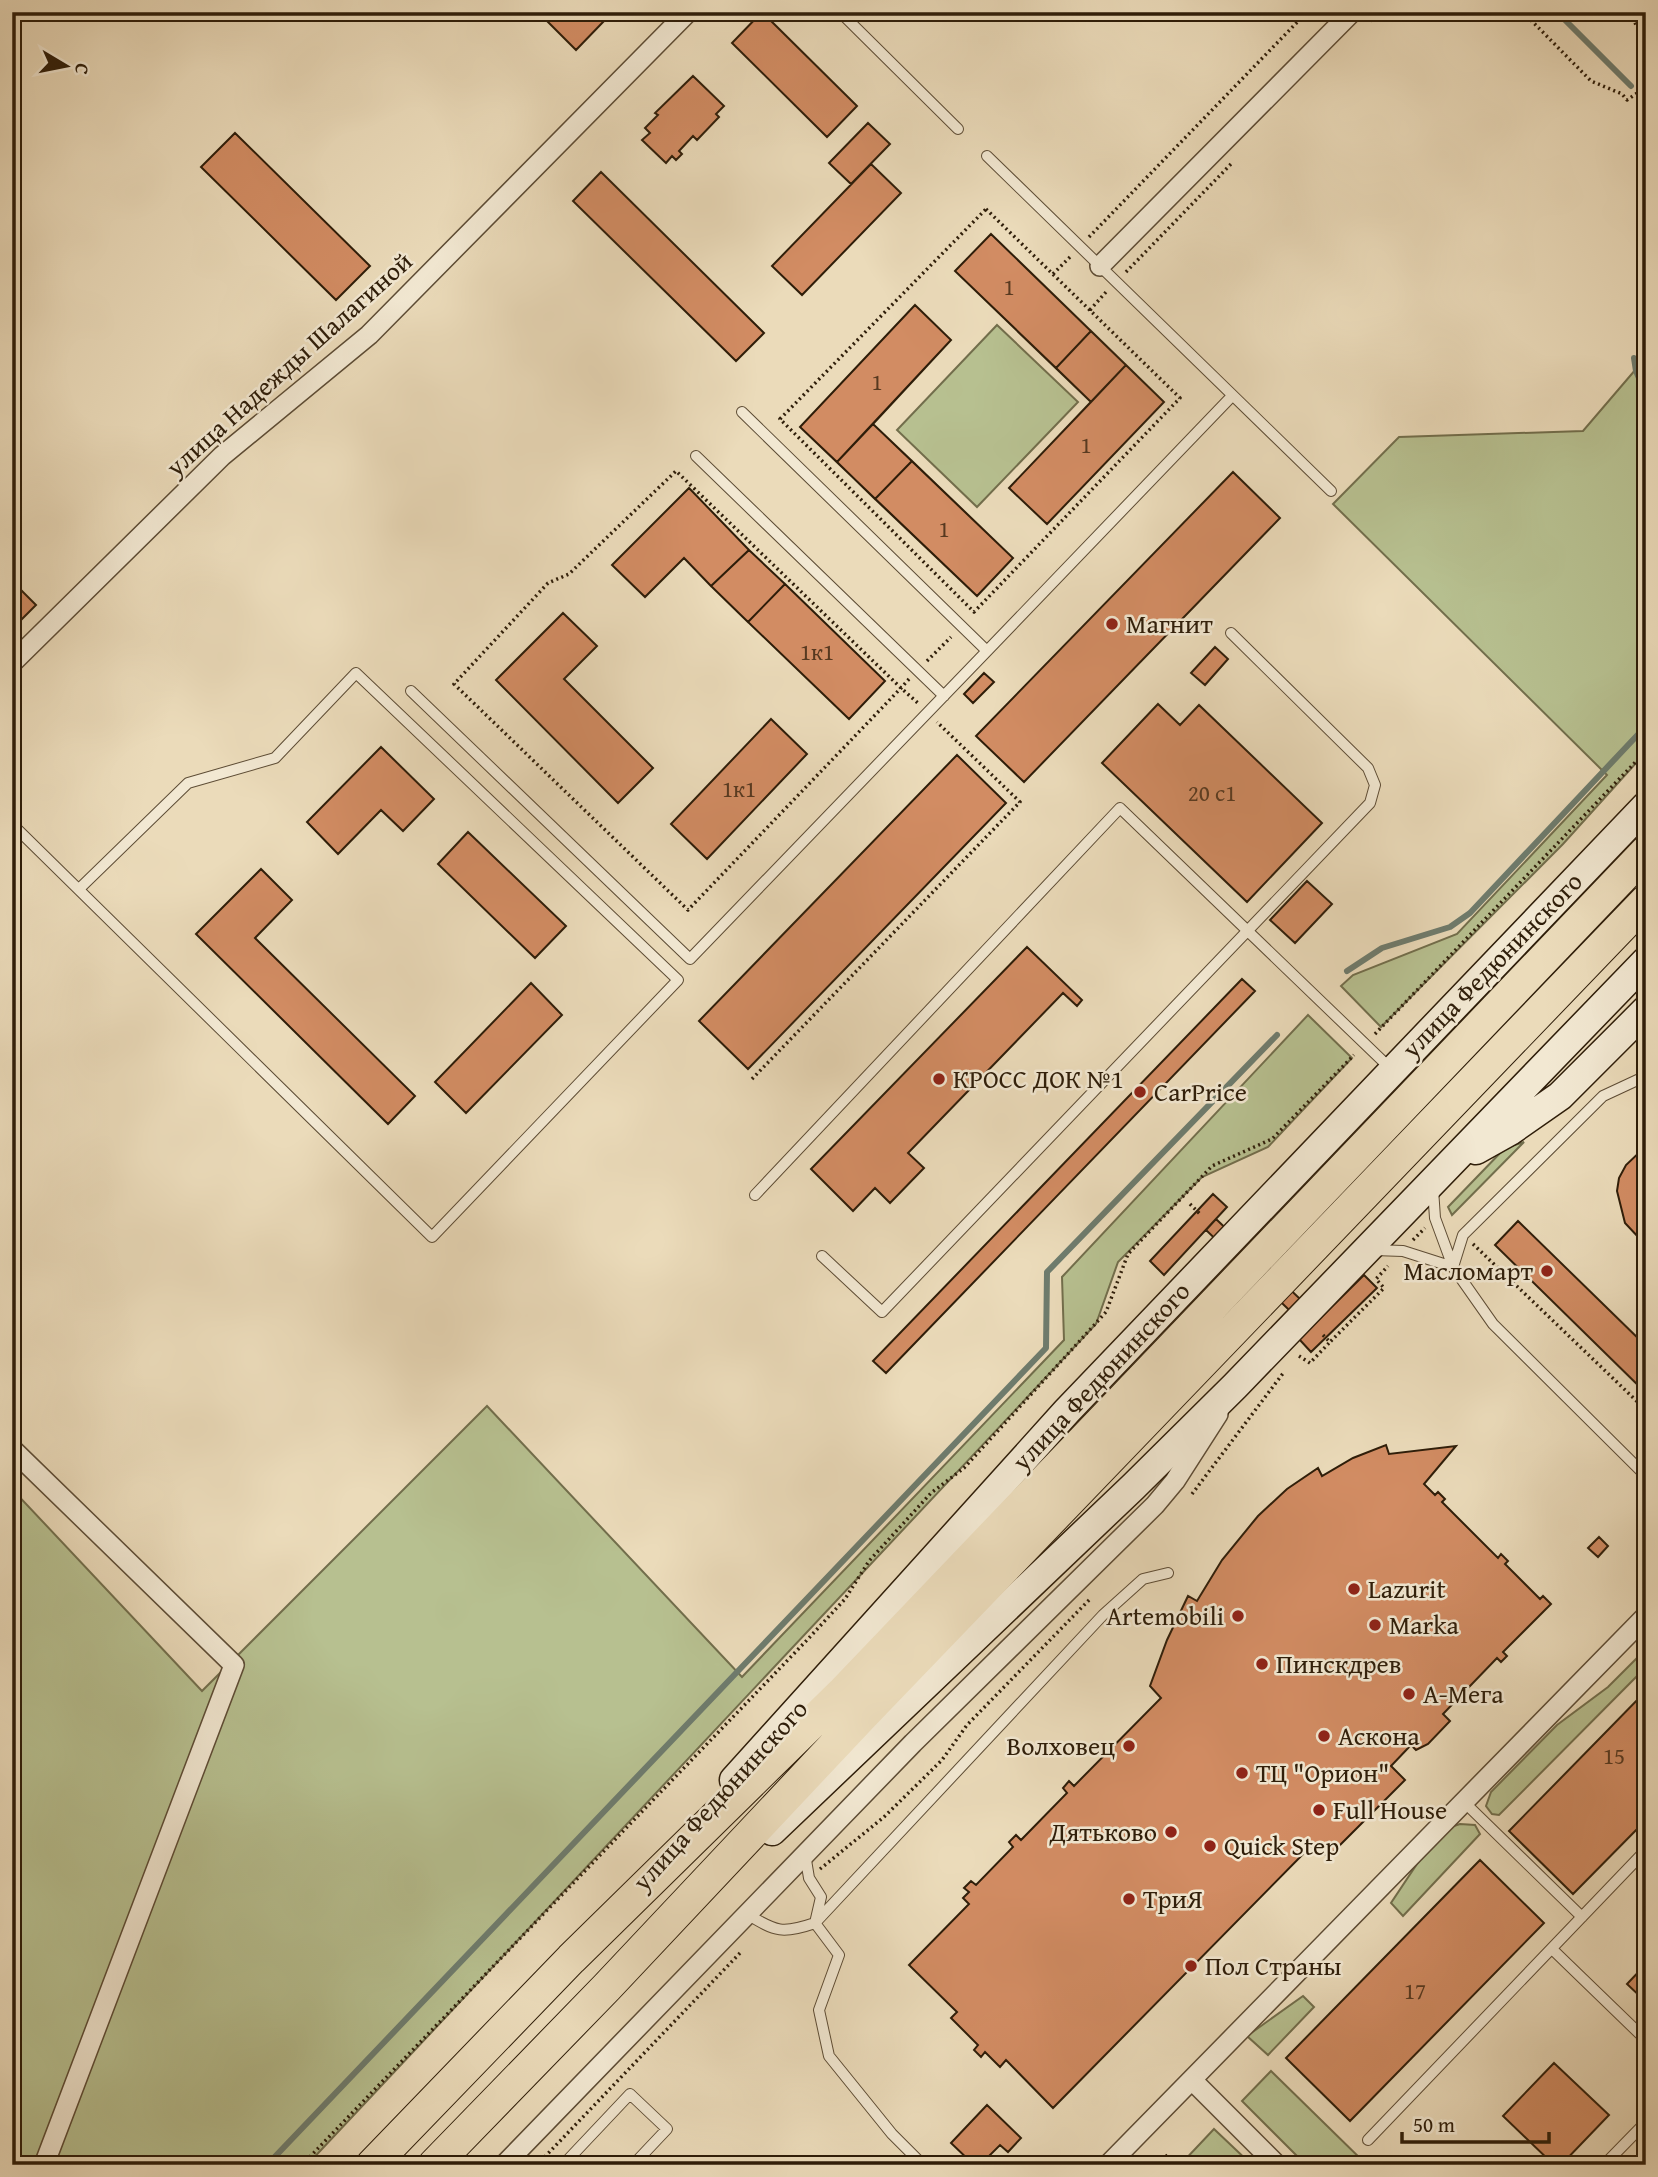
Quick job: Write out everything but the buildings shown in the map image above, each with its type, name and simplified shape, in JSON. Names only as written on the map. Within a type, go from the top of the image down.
[{"type":"highway","name":"улица Федюнинского","points":[[372,2165],[571,1959],[842,1693],[1646,852]]},
{"type":"highway","name":"улица Федюнинского","points":[[434,2165],[1646,901]]},
{"type":"main road","name":"улица Федюнинского","points":[[571,1959],[1067,1411],[1646,806]]},
{"type":"main road","name":"улица Федюнинского","points":[[607,1987],[1133,1487],[1235,1386],[1646,961]]},
{"type":"main road","points":[[1452,1163],[1510,1131],[1560,1096],[1646,1010]]},
{"type":"street","name":"улица Надежды Шалагиной","points":[[12,663],[222,456],[369,335],[688,12]]},
{"type":"street","points":[[1100,266],[1352,12]]},
{"type":"street","points":[[504,2165],[804,1853],[1155,1505],[1191,1457],[1235,1386]]},
{"type":"street","points":[[12,1448],[234,1665],[44,2165]]},
{"type":"street","points":[[1108,2165],[1646,1616]]},
{"type":"street","points":[[1192,2080],[1277,2165]]},
{"type":"lane","points":[[840,12],[958,129]]},
{"type":"lane","points":[[987,156],[1331,491]]},
{"type":"lane","points":[[411,691],[690,959],[1232,396]]},
{"type":"lane","points":[[742,412],[987,651]]},
{"type":"lane","points":[[696,456],[943,696]]},
{"type":"lane","points":[[822,1256],[882,1312],[1370,803],[1375,785],[1368,768],[1231,634]]},
{"type":"lane","points":[[12,824],[432,1237],[678,980],[356,673],[275,758],[188,783],[79,889]]},
{"type":"lane","points":[[755,1195],[1120,808],[1392,1070]]},
{"type":"lane","points":[[1453,1267],[1463,1235],[1603,1097],[1646,1076]]},
{"type":"lane","points":[[1432,1183],[1435,1218],[1453,1267],[1493,1324],[1646,1476]]},
{"type":"lane","points":[[1367,1250],[1403,1251],[1453,1267]]},
{"type":"lane","points":[[747,1914],[766,1925],[789,1932],[815,1923],[1103,1615],[1143,1579],[1168,1573]]},
{"type":"lane","points":[[1464,1802],[1582,1917]]},
{"type":"lane","points":[[1368,2140],[1646,1850]]},
{"type":"lane","points":[[804,1853],[810,1878],[821,1897],[815,1923],[839,1955],[819,2010],[829,2056],[892,2134],[923,2165]]},
{"type":"lane","points":[[1552,1949],[1646,2040]]},
{"type":"lane","points":[[563,2165],[630,2094],[667,2129],[633,2165]]},
{"type":"lane","points":[[1604,2165],[1646,2122]]},
{"type":"path","points":[[1053,274],[1307,12]]},
{"type":"path","points":[[1523,12],[1591,80],[1622,94],[1627,100],[1646,87]]},
{"type":"path","points":[[1634,12],[1634,21],[1646,44]]},
{"type":"path","points":[[676,471],[569,574],[548,583],[454,684],[688,910],[1180,398],[986,209],[780,419],[974,612]]},
{"type":"path","points":[[302,2165],[845,1600],[869,1561],[930,1493],[964,1468],[1106,1311],[1128,1254],[1212,1166],[1272,1139],[1646,751]]},
{"type":"path","points":[[1190,1204],[1202,1215]]},
{"type":"path","points":[[1191,1495],[1275,1383],[1299,1356],[1310,1363],[1384,1288],[1376,1279],[1435,1218]]},
{"type":"path","points":[[1463,1235],[1646,1410]]},
{"type":"path","points":[[1323,1335],[1330,1342]]},
{"type":"path","points":[[810,1878],[884,1817],[942,1760],[967,1725],[1094,1595]]},
{"type":"path","points":[[537,2165],[766,1925]]},
{"type":"path","points":[[1165,2155],[1174,2165]]},
{"type":"green space","points":[[997,325],[1078,402],[977,507],[897,430]]},
{"type":"green space","points":[[1642,362],[1646,368],[1646,752],[1563,844],[1381,1027],[1341,986],[1353,975],[1457,934],[1607,775],[1333,504],[1399,437],[1583,431]]},
{"type":"green space","points":[[1308,1015],[1352,1058],[1268,1147],[1202,1177],[1118,1262],[1096,1324],[307,2165],[12,2165],[12,1489],[202,1691],[487,1406],[742,1677],[1064,1340],[1062,1277]]},
{"type":"green space","points":[[1524,1142],[1452,1215],[1448,1207],[1505,1148]]},
{"type":"green space","points":[[1646,1649],[1646,1667],[1499,1815],[1492,1814],[1486,1806],[1491,1792],[1557,1725],[1608,1687]]},
{"type":"green space","points":[[1475,1825],[1480,1834],[1403,1916],[1391,1903],[1423,1855],[1454,1826]]},
{"type":"green space","points":[[1303,1996],[1314,2007],[1268,2055],[1247,2036]]},
{"type":"green space","points":[[1271,2071],[1367,2165],[1306,2165],[1242,2101]]},
{"type":"green space","points":[[1214,2129],[1252,2165],[1180,2165]]},
{"type":"waterway","points":[[1557,12],[1631,86]]},
{"type":"waterway","points":[[1641,100],[1646,120]]},
{"type":"waterway","points":[[1634,358],[1636,371],[1646,394]]},
{"type":"waterway","points":[[1347,971],[1382,948],[1450,927],[1470,913],[1646,726]]},
{"type":"waterway","points":[[267,2165],[1046,1348],[1047,1272],[1277,1035]]},
{"type":"place","name":"Магнит","points":[[1112,624]]},
{"type":"place","name":"КРОСС ДОК №1","points":[[939,1079]]},
{"type":"place","name":"CarPrice","points":[[1140,1092]]},
{"type":"place","name":"Масломарт","points":[[1547,1271]]},
{"type":"place","name":"Lazurit","points":[[1354,1589]]},
{"type":"place","name":"Artemobili","points":[[1238,1616]]},
{"type":"place","name":"Marka","points":[[1375,1625]]},
{"type":"place","name":"Пинскдрев","points":[[1262,1664]]},
{"type":"place","name":"А-Мега","points":[[1409,1694]]},
{"type":"place","name":"Аскона","points":[[1324,1736]]},
{"type":"place","name":"Волховец","points":[[1129,1746]]},
{"type":"place","name":"ТЦ \"Орион\"","points":[[1242,1773]]},
{"type":"place","name":"Full House","points":[[1319,1810]]},
{"type":"place","name":"Дятьково","points":[[1171,1832]]},
{"type":"place","name":"Quick Step","points":[[1210,1846]]},
{"type":"place","name":"ТриЯ","points":[[1129,1899]]},
{"type":"place","name":"Пол Страны","points":[[1191,1966]]}]
